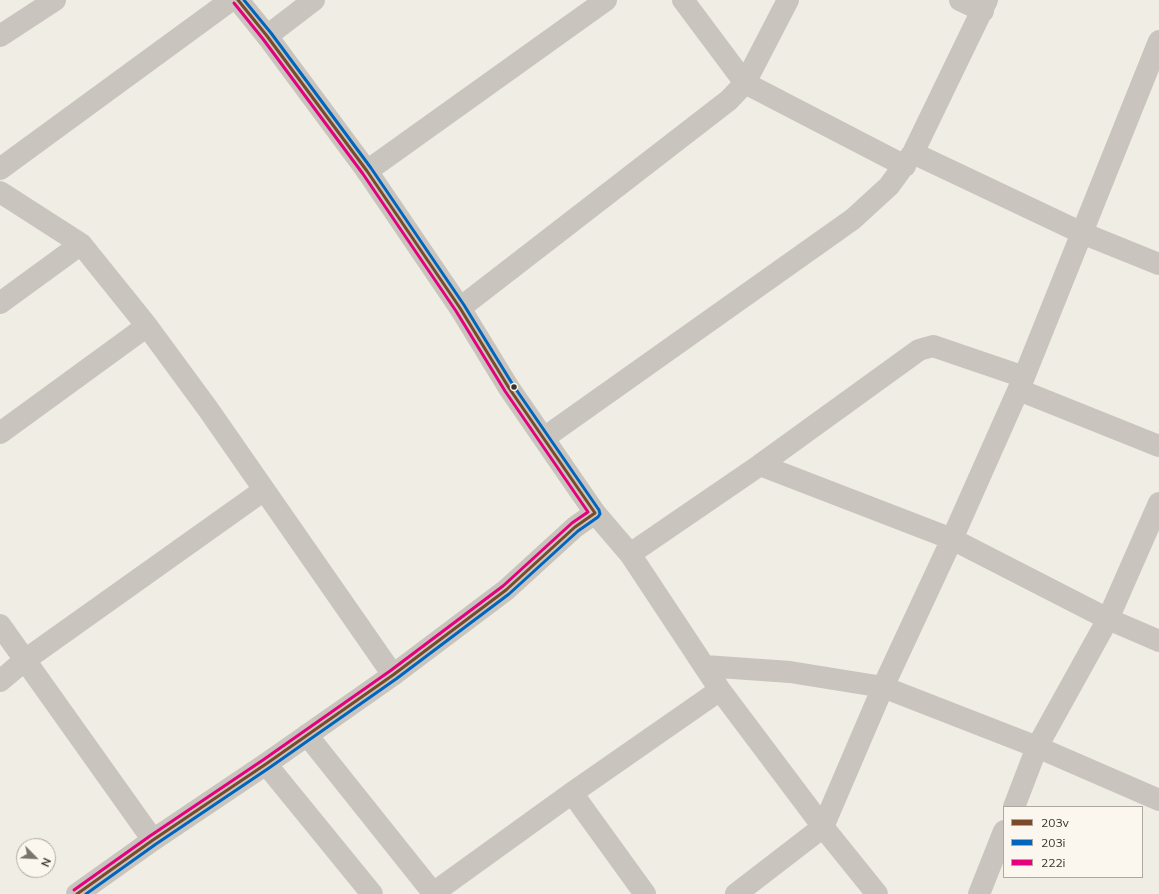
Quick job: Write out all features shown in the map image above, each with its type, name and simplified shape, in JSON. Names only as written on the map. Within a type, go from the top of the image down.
[{"type":"street","points":[[0,36],[55,0]]},
{"type":"street","points":[[0,169],[231,0]]},
{"type":"street","points":[[238,0],[267,36],[367,170],[460,308],[509,388],[595,513],[630,554],[720,690],[823,827],[877,894]]},
{"type":"street","points":[[267,36],[314,0]]},
{"type":"street","points":[[367,170],[606,0]]},
{"type":"street","points":[[683,0],[745,83],[909,159],[1082,233],[1159,264]]},
{"type":"street","points":[[460,308],[729,100],[745,83],[788,0]]},
{"type":"street","points":[[544,438],[853,218],[889,186],[909,159],[985,5],[960,0]]},
{"type":"street","points":[[736,894],[823,827],[883,687],[952,539],[1021,384],[1159,41]]},
{"type":"street","points":[[0,192],[82,244],[208,409],[393,674]]},
{"type":"street","points":[[0,303],[82,244]]},
{"type":"street","points":[[0,433],[146,326]]},
{"type":"street","points":[[630,554],[760,465],[919,350],[933,346],[1159,446]]},
{"type":"street","points":[[760,465],[952,539],[1108,619],[1159,641]]},
{"type":"street","points":[[0,681],[25,660],[264,490]]},
{"type":"street","points":[[1014,806],[1037,747],[1108,619],[1159,503]]},
{"type":"street","points":[[77,894],[153,840],[266,764],[393,674],[506,590],[576,527],[595,513]]},
{"type":"street","points":[[0,625],[153,840]]},
{"type":"street","points":[[705,666],[790,672],[883,687],[1037,747],[1159,800]]},
{"type":"street","points":[[307,734],[433,894],[572,793],[720,690]]},
{"type":"street","points":[[266,764],[372,894]]},
{"type":"street","points":[[572,793],[645,894]]},
{"type":"street","points":[[979,894],[1003,834]]},
{"type":"transit line","name":"203v","points":[[77,894],[393,675],[506,590],[575,527],[595,513],[509,388],[460,308],[367,171],[267,36],[238,0]]},
{"type":"transit line","name":"203i","points":[[86,894],[396,679],[509,594],[578,531],[600,514],[599,510],[513,385],[464,305],[371,168],[271,33],[244,0]]},
{"type":"transit line","name":"222i","points":[[74,890],[390,671],[503,586],[572,523],[588,512],[505,391],[456,311],[363,174],[263,39],[234,3]]}]
